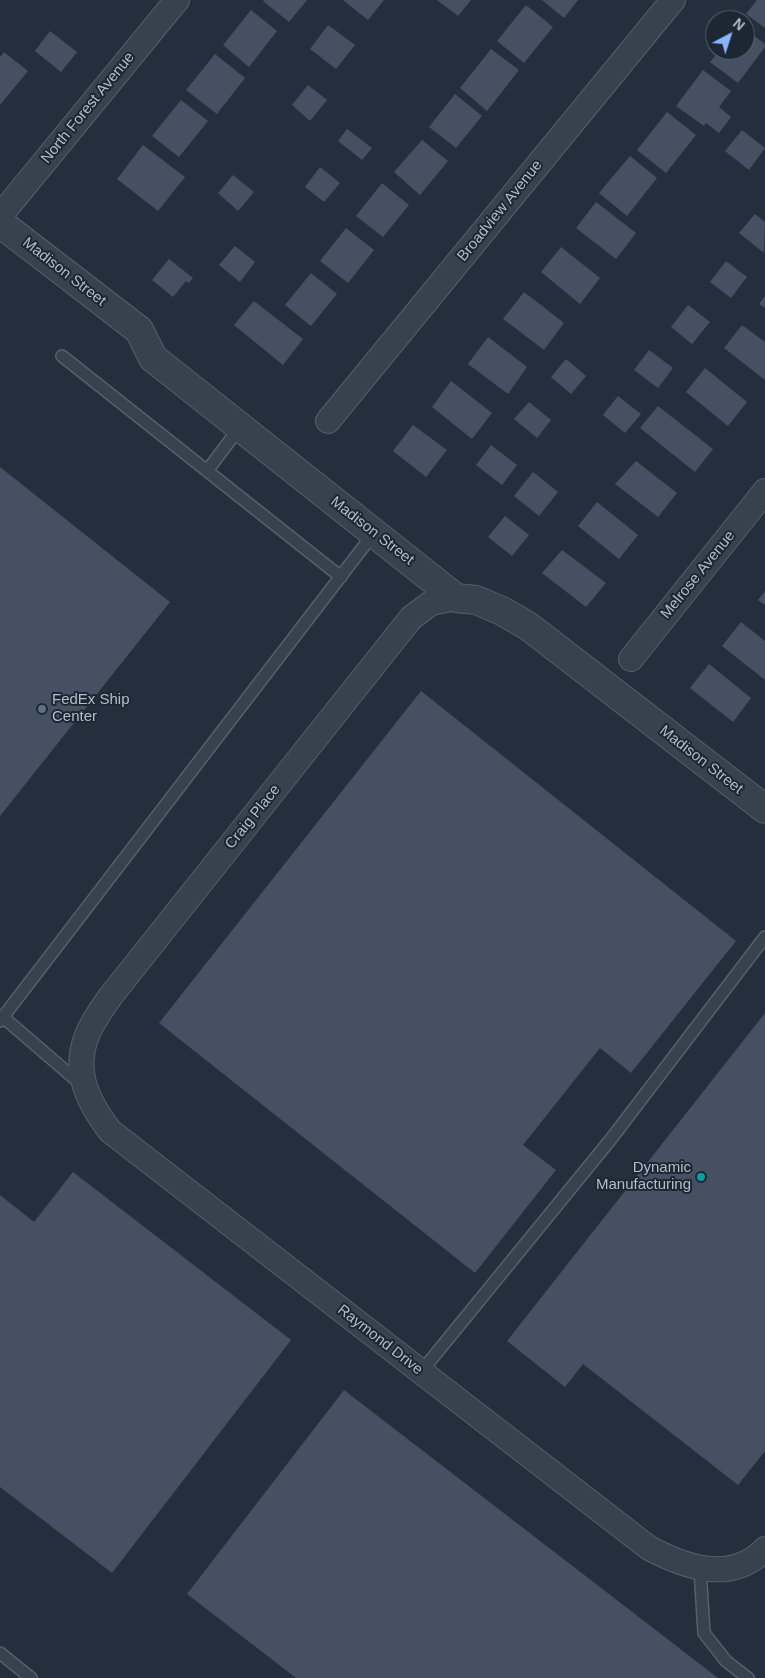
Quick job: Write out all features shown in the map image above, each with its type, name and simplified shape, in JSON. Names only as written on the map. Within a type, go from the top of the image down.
[{"type":"street","name":"North Forest Avenue","points":[[0,216],[177,0]]},
{"type":"street","name":"Broadview Avenue","points":[[328,421],[672,0]]},
{"type":"street","name":"Madison Street","points":[[0,223],[139,330],[154,358],[456,598],[476,600],[502,611],[528,626],[765,809]]},
{"type":"street","name":"Melrose Avenue","points":[[631,659],[765,491]]},
{"type":"street","name":"Craig Place","points":[[81,1064],[85,1041],[110,997],[412,618],[431,604],[456,598]]},
{"type":"street","name":"Raymond Drive","points":[[81,1064],[85,1088],[95,1111],[110,1132],[649,1548],[673,1561],[711,1569]]},
{"type":"street","points":[[711,1569],[739,1565],[758,1556],[765,1549]]},
{"type":"lane","points":[[62,356],[341,577]]},
{"type":"lane","points":[[207,471],[240,427]]},
{"type":"lane","points":[[85,1088],[2,1019],[374,533]]},
{"type":"lane","points":[[421,1372],[612,1139],[765,937]]},
{"type":"lane","points":[[711,1569],[704,1633],[726,1661],[748,1678]]},
{"type":"lane","points":[[0,1654],[31,1678]]},
{"type":"building","points":[[264,0],[307,0],[289,22]]},
{"type":"building","points":[[343,0],[384,0],[368,20]]},
{"type":"building","points":[[437,0],[471,0],[458,16]]},
{"type":"building","points":[[542,0],[578,0],[564,18]]},
{"type":"building","points":[[757,0],[765,0],[765,28],[755,21],[755,10],[749,10]]},
{"type":"building","points":[[526,5],[553,27],[524,63],[497,41]]},
{"type":"building","points":[[251,10],[277,31],[249,67],[223,45]]},
{"type":"building","points":[[328,25],[355,45],[336,69],[310,49]]},
{"type":"building","points":[[50,31],[77,52],[61,72],[35,51]]},
{"type":"building","points":[[755,36],[765,44],[765,47],[738,83],[710,62],[712,60],[755,60]]},
{"type":"building","points":[[491,49],[519,70],[487,111],[460,88]]},
{"type":"building","points":[[4,52],[28,71],[0,105],[0,57]]},
{"type":"building","points":[[215,54],[245,78],[217,114],[186,90]]},
{"type":"building","points":[[703,70],[731,91],[719,107],[731,117],[719,133],[706,123],[704,126],[676,106]]},
{"type":"building","points":[[308,85],[327,100],[310,121],[292,105]]},
{"type":"building","points":[[455,94],[482,116],[456,148],[429,127]]},
{"type":"building","points":[[181,100],[208,121],[179,157],[152,136]]},
{"type":"building","points":[[667,112],[696,135],[666,173],[637,150]]},
{"type":"building","points":[[347,129],[372,148],[362,160],[338,141]]},
{"type":"building","points":[[742,130],[765,148],[749,170],[725,151]]},
{"type":"building","points":[[422,140],[448,161],[420,195],[394,172]]},
{"type":"building","points":[[143,145],[185,177],[158,211],[117,179]]},
{"type":"building","points":[[630,156],[657,178],[627,216],[599,193]]},
{"type":"building","points":[[320,167],[340,183],[324,202],[305,187]]},
{"type":"building","points":[[233,175],[254,192],[238,211],[218,193]]},
{"type":"building","points":[[382,183],[409,205],[383,237],[356,216]]},
{"type":"building","points":[[596,202],[636,233],[616,259],[576,228]]},
{"type":"building","points":[[755,214],[765,222],[764,253],[739,233]]},
{"type":"building","points":[[346,228],[374,250],[348,283],[320,261]]},
{"type":"building","points":[[235,246],[255,262],[240,282],[219,265]]},
{"type":"building","points":[[561,247],[600,278],[580,304],[541,272]]},
{"type":"building","points":[[169,259],[193,278],[189,283],[186,281],[173,297],[152,280]]},
{"type":"building","points":[[726,261],[747,277],[731,298],[710,282]]},
{"type":"building","points":[[311,273],[337,294],[311,326],[285,305]]},
{"type":"building","points":[[524,292],[564,323],[544,350],[503,319]]},
{"type":"building","points":[[765,296],[765,308],[759,304]]},
{"type":"building","points":[[254,301],[303,339],[283,365],[234,325]]},
{"type":"building","points":[[688,305],[710,322],[692,344],[671,327]]},
{"type":"building","points":[[742,325],[765,342],[765,380],[724,348]]},
{"type":"building","points":[[488,337],[527,367],[508,394],[468,364]]},
{"type":"building","points":[[649,350],[673,368],[658,388],[634,370]]},
{"type":"building","points":[[566,359],[586,376],[571,394],[551,377]]},
{"type":"building","points":[[705,368],[747,402],[728,426],[686,392]]},
{"type":"building","points":[[451,381],[492,413],[472,439],[432,407]]},
{"type":"building","points":[[618,396],[641,414],[625,433],[603,415]]},
{"type":"building","points":[[529,402],[551,420],[537,438],[514,419]]},
{"type":"building","points":[[658,406],[713,449],[695,472],[640,428]]},
{"type":"building","points":[[413,425],[447,450],[426,477],[393,451]]},
{"type":"building","points":[[491,445],[517,465],[502,485],[476,465]]},
{"type":"building","points":[[636,461],[677,493],[658,517],[615,484]]},
{"type":"building","name":"FedEx Ship Center","points":[[0,467],[170,602],[0,816]]},
{"type":"building","points":[[533,472],[558,492],[539,516],[514,496]]},
{"type":"building","points":[[597,502],[638,535],[619,559],[578,526]]},
{"type":"building","points":[[505,516],[529,535],[512,556],[488,537]]},
{"type":"building","points":[[562,550],[606,583],[586,607],[542,573]]},
{"type":"building","points":[[765,591],[765,605],[758,600]]},
{"type":"building","points":[[741,622],[765,641],[765,680],[722,646]]},
{"type":"building","points":[[709,664],[751,698],[733,722],[690,688]]},
{"type":"building","points":[[421,691],[736,941],[631,1073],[600,1048],[523,1145],[556,1170],[475,1273],[159,1023]]},
{"type":"building","name":"Dynamic Manufacturing","points":[[765,1013],[765,1451],[738,1485],[583,1364],[565,1387],[507,1341]]},
{"type":"building","points":[[73,1172],[291,1340],[112,1573],[0,1487],[0,1195],[34,1222]]},
{"type":"building","points":[[344,1390],[718,1678],[296,1678],[187,1594]]},
{"type":"place","name":"FedEx Ship Center","points":[[42,709]]},
{"type":"place","name":"Dynamic Manufacturing","points":[[701,1177]]}]
